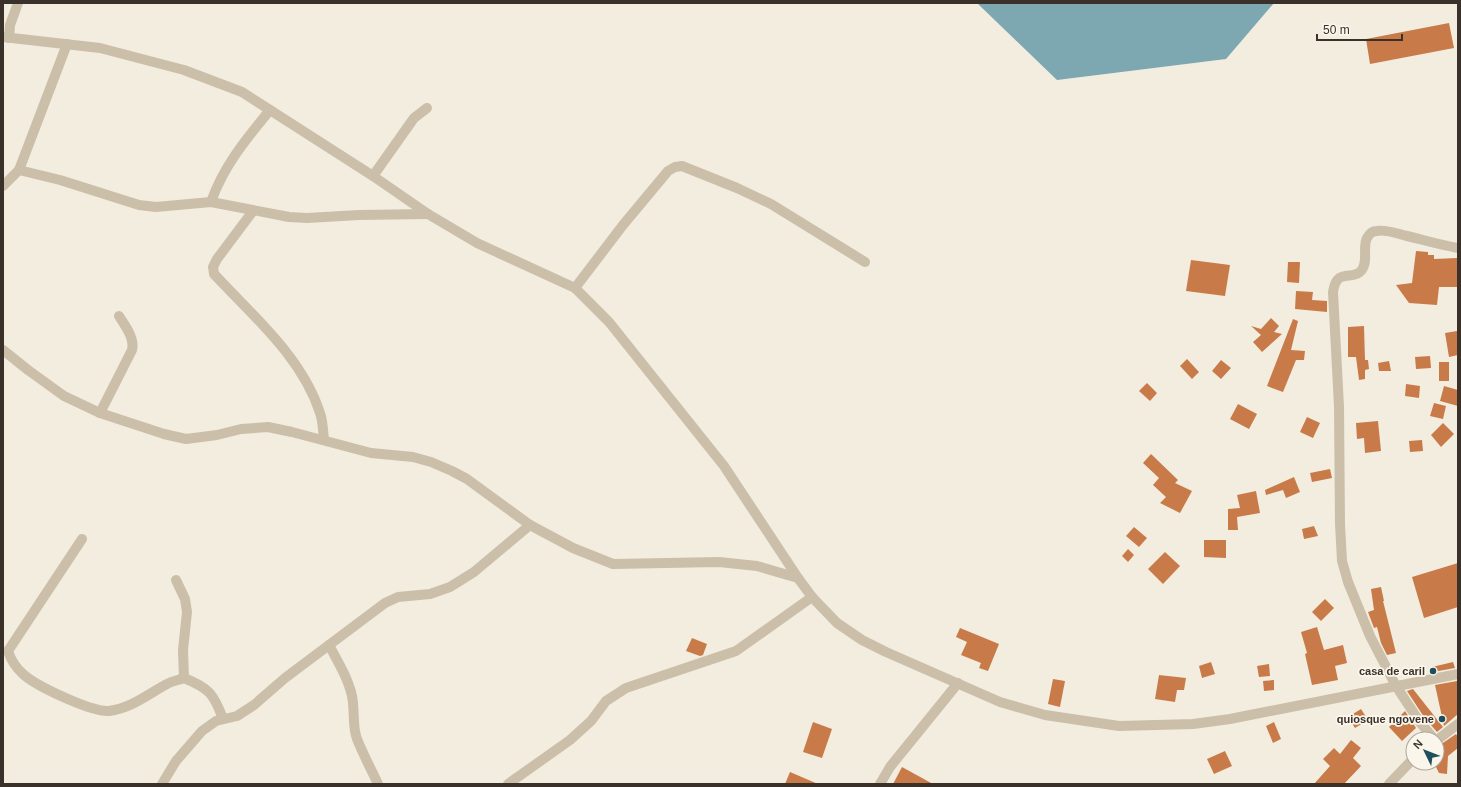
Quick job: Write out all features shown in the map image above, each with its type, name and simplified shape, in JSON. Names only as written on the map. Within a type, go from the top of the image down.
[{"type":"street","points":[[18,3],[6,38],[100,48],[184,70],[242,92],[297,126],[428,214],[478,243],[575,288],[609,322],[724,466],[798,578],[812,596],[837,623],[862,640],[1000,702],[1044,715],[1119,726],[1193,724],[1230,719],[1458,674]]},
{"type":"street","points":[[3,186],[19,170],[67,44]]},
{"type":"street","points":[[373,176],[414,118],[426,108]]},
{"type":"street","points":[[211,202],[222,175],[249,136],[270,110]]},
{"type":"street","points":[[575,288],[623,225],[668,171],[675,167],[682,166],[737,188],[771,204],[865,262]]},
{"type":"street","points":[[19,170],[60,180],[139,205],[156,207],[211,202],[252,211],[289,217],[307,218],[359,215],[428,214]]},
{"type":"street","points":[[252,211],[217,259],[213,267],[214,274],[289,356],[313,396],[320,414],[324,440]]},
{"type":"street","points":[[1428,731],[1419,721],[1396,686],[1370,636],[1348,582],[1342,561],[1340,524],[1339,407],[1332,292],[1337,280],[1344,276],[1359,274],[1364,268],[1366,240],[1371,233],[1377,230],[1458,248]]},
{"type":"street","points":[[100,413],[134,346],[133,341],[120,316]]},
{"type":"street","points":[[3,350],[64,396],[100,413],[164,434],[186,439],[216,435],[241,429],[268,427],[372,453],[413,458],[431,462],[452,470],[467,479],[530,525],[573,548],[613,564],[719,562],[757,566],[798,578]]},
{"type":"street","points":[[162,784],[176,761],[202,731],[216,721],[237,716],[254,705],[285,678],[385,603],[398,596],[430,594],[450,587],[474,572],[530,525]]},
{"type":"street","points":[[82,538],[8,651],[12,662],[23,674],[37,684],[70,700],[108,711],[125,707],[145,698],[167,684],[184,678],[200,684],[210,692],[218,705],[223,719]]},
{"type":"street","points":[[176,580],[185,600],[187,612],[183,650],[184,678]]},
{"type":"street","points":[[508,784],[570,740],[591,720],[606,701],[626,688],[736,651],[812,596]]},
{"type":"street","points":[[330,645],[347,679],[352,695],[357,739],[378,784]]},
{"type":"street","points":[[880,784],[890,767],[958,683]]},
{"type":"street","points":[[1445,733],[1458,724]]},
{"type":"street","points":[[1389,784],[1405,767]]},
{"type":"water","points":[[977,3],[1274,3],[1226,59],[1057,80]]},
{"type":"building","points":[[1449,23],[1454,48],[1370,64],[1366,39]]},
{"type":"building","points":[[1416,251],[1428,252],[1428,255],[1434,255],[1434,259],[1457,258],[1457,287],[1439,287],[1437,305],[1409,303],[1396,285],[1412,283]]},
{"type":"building","points":[[1191,260],[1230,265],[1225,296],[1186,291]]},
{"type":"building","points":[[1288,262],[1300,262],[1299,283],[1287,282]]},
{"type":"building","points":[[1296,291],[1313,292],[1312,300],[1327,301],[1327,312],[1295,309]]},
{"type":"building","points":[[1271,318],[1279,326],[1274,332],[1282,334],[1262,352],[1253,342],[1261,335],[1251,326],[1261,329]]},
{"type":"building","points":[[1293,319],[1298,321],[1291,350],[1305,351],[1304,360],[1296,360],[1283,392],[1267,386]]},
{"type":"building","points":[[1364,326],[1365,360],[1368,360],[1369,369],[1365,370],[1365,379],[1359,380],[1356,357],[1348,357],[1348,327]]},
{"type":"building","points":[[1457,331],[1458,355],[1449,357],[1445,333]]},
{"type":"building","points":[[1430,356],[1431,368],[1416,369],[1415,357]]},
{"type":"building","points":[[1187,359],[1199,372],[1192,379],[1180,366]]},
{"type":"building","points":[[1221,360],[1231,368],[1221,379],[1212,371]]},
{"type":"building","points":[[1389,361],[1391,371],[1379,371],[1378,363]]},
{"type":"building","points":[[1439,362],[1449,362],[1449,381],[1439,381]]},
{"type":"building","points":[[1147,383],[1157,393],[1150,401],[1139,391]]},
{"type":"building","points":[[1406,384],[1420,386],[1419,398],[1405,396]]},
{"type":"building","points":[[1444,386],[1458,390],[1458,406],[1440,401]]},
{"type":"building","points":[[1434,403],[1446,406],[1443,419],[1430,416]]},
{"type":"building","points":[[1238,404],[1257,414],[1249,429],[1230,419]]},
{"type":"building","points":[[1307,417],[1320,423],[1313,438],[1300,432]]},
{"type":"building","points":[[1378,421],[1381,451],[1365,453],[1364,438],[1357,439],[1356,423]]},
{"type":"building","points":[[1443,423],[1454,434],[1441,447],[1431,435]]},
{"type":"building","points":[[1422,440],[1423,451],[1410,452],[1409,441]]},
{"type":"building","points":[[1151,454],[1178,480],[1175,483],[1192,491],[1180,513],[1160,503],[1166,497],[1153,485],[1159,478],[1143,463]]},
{"type":"building","points":[[1330,469],[1332,478],[1312,482],[1310,473]]},
{"type":"building","points":[[1294,477],[1300,492],[1286,498],[1283,490],[1266,495],[1265,490]]},
{"type":"building","points":[[1256,491],[1260,513],[1237,517],[1238,530],[1228,530],[1228,509],[1240,508],[1237,495]]},
{"type":"building","points":[[1314,526],[1318,536],[1304,539],[1302,529]]},
{"type":"building","points":[[1134,527],[1147,538],[1139,547],[1126,536]]},
{"type":"building","points":[[1204,540],[1226,540],[1226,558],[1204,557]]},
{"type":"building","points":[[1128,549],[1134,555],[1128,562],[1122,556]]},
{"type":"building","points":[[1165,552],[1180,566],[1163,584],[1148,569]]},
{"type":"building","points":[[1458,563],[1458,607],[1424,618],[1412,577]]},
{"type":"building","points":[[1381,587],[1396,653],[1387,655],[1381,643],[1377,627],[1374,628],[1368,612],[1374,610],[1371,589]]},
{"type":"building","points":[[1325,599],[1334,608],[1321,621],[1312,612]]},
{"type":"building","points":[[1317,627],[1324,650],[1343,645],[1347,663],[1335,666],[1338,680],[1312,685],[1305,654],[1307,653],[1301,632]]},
{"type":"building","points":[[960,628],[999,644],[988,671],[979,668],[981,663],[961,655],[967,642],[956,637]]},
{"type":"building","points":[[692,638],[707,644],[703,655],[700,656],[686,651]]},
{"type":"building","points":[[1211,662],[1215,674],[1202,678],[1199,666]]},
{"type":"building","points":[[1453,662],[1455,668],[1433,672],[1432,667]]},
{"type":"building","points":[[1269,664],[1270,676],[1259,677],[1257,666]]},
{"type":"building","points":[[1159,675],[1186,678],[1184,690],[1177,690],[1175,702],[1155,699]]},
{"type":"building","points":[[1053,679],[1065,681],[1060,707],[1048,704]]},
{"type":"building","points":[[1274,680],[1274,690],[1264,691],[1263,681]]},
{"type":"building","points":[[1457,681],[1458,714],[1444,726],[1435,685]]},
{"type":"building","points":[[1413,689],[1443,727],[1436,731],[1424,717],[1407,691]]},
{"type":"building","points":[[1361,709],[1368,720],[1355,728],[1348,717]]},
{"type":"building","points":[[1405,711],[1416,728],[1413,731],[1405,731],[1405,738],[1402,741],[1389,727]]},
{"type":"building","points":[[813,722],[832,729],[822,758],[803,752]]},
{"type":"building","points":[[1274,722],[1281,739],[1273,743],[1266,726]]},
{"type":"building","points":[[1456,734],[1458,737],[1458,748],[1448,756],[1447,774],[1439,773],[1438,771],[1445,771],[1445,742]]},
{"type":"building","points":[[1351,740],[1361,748],[1353,758],[1361,766],[1344,784],[1314,784],[1330,766],[1323,759],[1334,748],[1340,754]]},
{"type":"building","points":[[1225,751],[1232,766],[1214,774],[1207,759]]},
{"type":"building","points":[[902,767],[933,784],[893,784]]},
{"type":"building","points":[[790,772],[818,784],[785,784]]},
{"type":"place","name":"casa de caril","points":[[1433,671]]},
{"type":"place","name":"quiosque ngovene","points":[[1442,719]]}]
